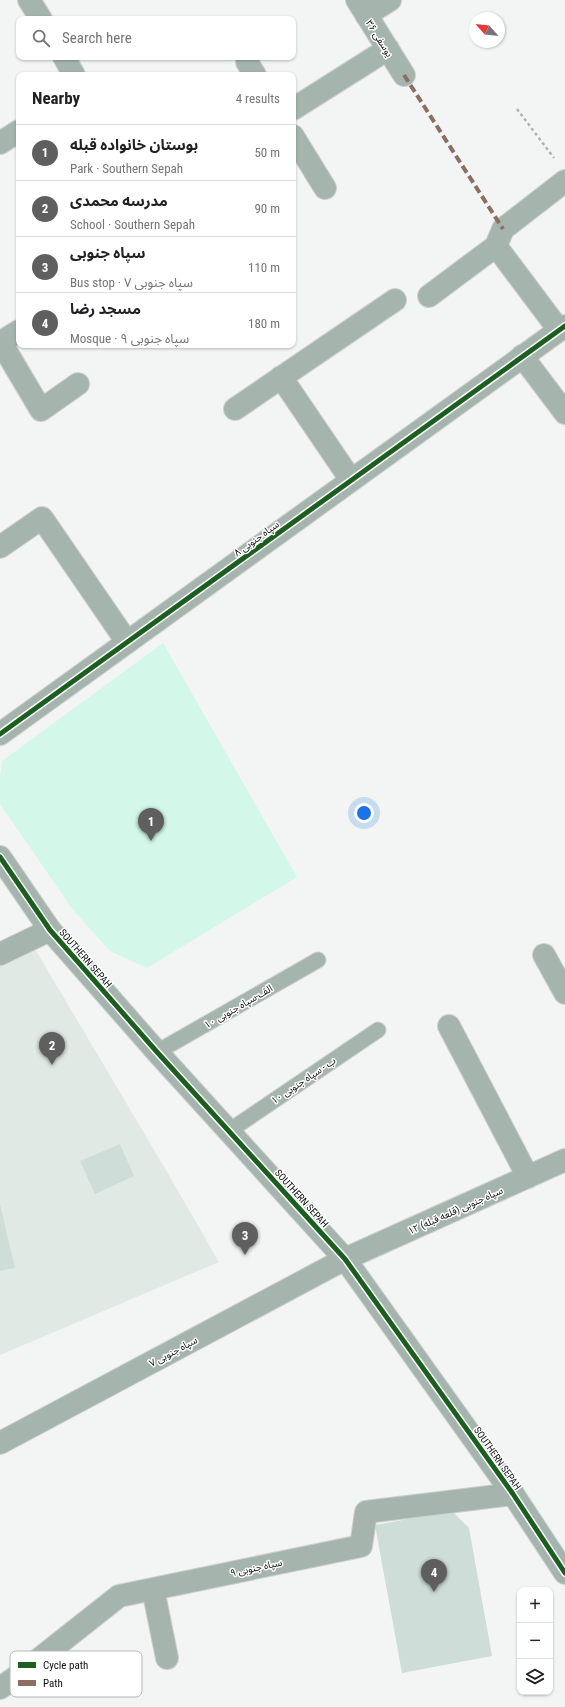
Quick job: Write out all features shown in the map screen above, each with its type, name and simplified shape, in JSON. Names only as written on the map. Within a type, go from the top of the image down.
[{"type":"street","points":[[28,0],[39,16]]},
{"type":"street","points":[[361,7],[390,0]]},
{"type":"street","name":"یوسفی ۳۶","points":[[361,7],[404,75]]},
{"type":"street","points":[[296,107],[388,49]]},
{"type":"street","points":[[66,60],[72,72]]},
{"type":"street","points":[[0,144],[16,133]]},
{"type":"street","points":[[296,141],[325,188]]},
{"type":"street","points":[[429,296],[496,246],[503,229],[561,171]]},
{"type":"street","points":[[496,246],[562,328]]},
{"type":"street","points":[[235,409],[395,300]]},
{"type":"street","name":"۸ سپاه جنوبی","points":[[0,734],[562,328]]},
{"type":"street","points":[[16,333],[0,341],[41,410],[78,384]]},
{"type":"street","points":[[522,356],[565,413]]},
{"type":"street","points":[[281,377],[351,480]]},
{"type":"street","points":[[0,547],[42,518],[127,642]]},
{"type":"street","name":"SOUTHERN SEPAH","points":[[0,857],[50,930],[157,1052],[346,1259],[513,1494],[565,1573]]},
{"type":"street","points":[[0,954],[50,930]]},
{"type":"street","points":[[544,955],[565,993]]},
{"type":"street","points":[[449,1026],[528,1177]]},
{"type":"street","name":"۱۲ سپاه جنوبی (قلعه قبله)","points":[[346,1259],[565,1160]]},
{"type":"street","name":"۷ سپاه جنوبی","points":[[0,1443],[346,1259]]},
{"type":"street","name":"۹ سپاه جنوبی","points":[[48,1651],[119,1596],[361,1546],[366,1512],[513,1494]]},
{"type":"street","points":[[152,1589],[167,1658]]},
{"type":"street","name":"۹ سپاه جنوبی","points":[[0,1688],[10,1680]]},
{"type":"lane","name":"۱۰ الف-سپاه جنوبی","points":[[157,1052],[318,960]]},
{"type":"lane","name":"۱۰ ب - سپاه جنوبی","points":[[229,1131],[378,1030]]},
{"type":"path","points":[[517,109],[561,171]]},
{"type":"shaded area","points":[[35,949],[219,1262],[0,1355],[0,965]]},
{"type":"green space","points":[[163,643],[297,877],[147,968],[110,951],[73,910],[0,804],[0,776],[2,761]]},
{"type":"building","points":[[120,1144],[134,1176],[95,1194],[80,1161]]},
{"type":"building","points":[[0,1204],[15,1268],[0,1271]]},
{"type":"building","points":[[452,1511],[469,1528],[492,1656],[402,1673],[375,1525]]},
{"type":"marked path","points":[[404,75],[503,229]]},
{"type":"cycle path","points":[[0,734],[565,326]]},
{"type":"cycle path","points":[[0,857],[50,930],[157,1052],[345,1259],[513,1494],[565,1573]]},
{"type":"place","name":"بوستان خانواده قبله","points":[[151,841]]},
{"type":"place","name":"مدرسه محمدی","points":[[52,1065]]},
{"type":"place","name":"سپاه جنوبی","points":[[245,1255]]},
{"type":"place","name":"مسجد رضا","points":[[434,1592]]}]
